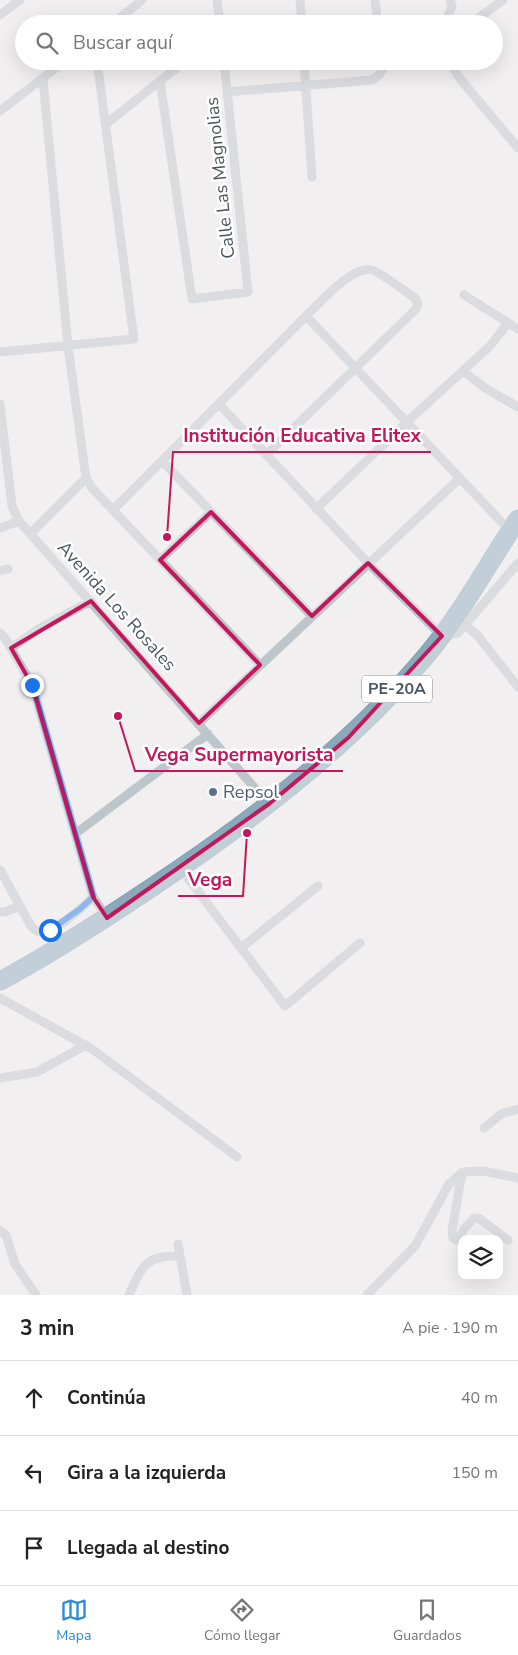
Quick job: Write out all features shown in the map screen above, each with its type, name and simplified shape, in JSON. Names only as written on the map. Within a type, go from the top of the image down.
[{"type":"highway","name":"PE-20A","points":[[0,981],[107,918],[222,840],[269,804],[354,732],[394,692],[442,636],[514,525]]},
{"type":"street","points":[[0,15],[20,0]]},
{"type":"street","points":[[123,15],[142,0]]},
{"type":"street","points":[[217,0],[219,15]]},
{"type":"street","points":[[300,0],[301,15]]},
{"type":"street","points":[[375,0],[377,15]]},
{"type":"street","points":[[448,15],[452,6],[450,0]]},
{"type":"street","points":[[482,15],[502,0]]},
{"type":"street","points":[[0,111],[54,70]]},
{"type":"street","points":[[0,352],[134,339],[98,70]]},
{"type":"street","points":[[106,124],[174,70]]},
{"type":"street","name":"Calle Las Magnolias","points":[[160,81],[192,299],[248,292],[225,70]]},
{"type":"street","points":[[305,70],[312,177]]},
{"type":"street","points":[[227,92],[372,80],[382,70]]},
{"type":"street","points":[[455,70],[518,148]]},
{"type":"street","points":[[43,79],[68,346],[86,478],[92,488],[260,666]]},
{"type":"street","points":[[113,510],[306,316],[353,274],[363,270],[373,270],[415,298],[418,304],[415,310],[357,369],[266,455]]},
{"type":"street","points":[[464,295],[518,329]]},
{"type":"street","points":[[306,316],[460,478],[514,525]]},
{"type":"street","points":[[316,509],[490,346],[508,323]]},
{"type":"street","points":[[462,371],[485,388],[518,407]]},
{"type":"street","name":"Avenida Los Rosales","points":[[0,404],[12,506],[19,521],[269,804]]},
{"type":"street","points":[[218,404],[368,563],[442,636],[458,632],[518,563]]},
{"type":"street","points":[[162,461],[312,616]]},
{"type":"street","points":[[30,533],[86,478]]},
{"type":"street","points":[[199,723],[460,478]]},
{"type":"street","points":[[160,560],[211,512]]},
{"type":"street","points":[[0,528],[19,521]]},
{"type":"street","points":[[11,648],[40,628],[91,601]]},
{"type":"street","points":[[465,625],[478,636],[518,687]]},
{"type":"street","points":[[0,633],[5,638],[32,685],[93,897],[107,918]]},
{"type":"street","points":[[75,834],[208,734]]},
{"type":"street","points":[[180,869],[285,1006],[360,943]]},
{"type":"street","points":[[0,870],[31,926],[36,931],[43,932],[59,924],[93,897]]},
{"type":"street","points":[[241,948],[318,886]]},
{"type":"street","points":[[0,912],[20,906]]},
{"type":"street","points":[[0,998],[86,1046],[237,1157]]},
{"type":"street","points":[[0,1078],[37,1072],[86,1046]]},
{"type":"street","points":[[484,1128],[501,1114],[518,1109]]},
{"type":"street","points":[[367,1295],[375,1289],[415,1246],[449,1184],[463,1172],[483,1171],[518,1178]]},
{"type":"street","points":[[463,1172],[452,1231],[453,1238],[455,1240],[459,1239],[464,1229],[474,1218],[480,1219],[508,1240]]},
{"type":"street","points":[[0,1230],[6,1235],[15,1264],[36,1295]]},
{"type":"street","points":[[178,1244],[187,1295]]},
{"type":"street","points":[[129,1295],[149,1261],[162,1255],[180,1256]]},
{"type":"highlighted area","points":[[211,512],[312,616],[368,563],[442,636],[348,738],[269,804],[107,918],[93,897],[32,685],[11,648],[91,601],[199,723],[260,665],[160,560]]},
{"type":"place","name":"Institución Educativa Elitex","points":[[167,537]]},
{"type":"place","name":"Vega Supermayorista","points":[[118,716]]},
{"type":"place","name":"Repsol","points":[[213,792]]},
{"type":"place","name":"Vega","points":[[247,833]]},
{"type":"route","points":[[32,685],[93,897],[80,909],[50,930]]}]
